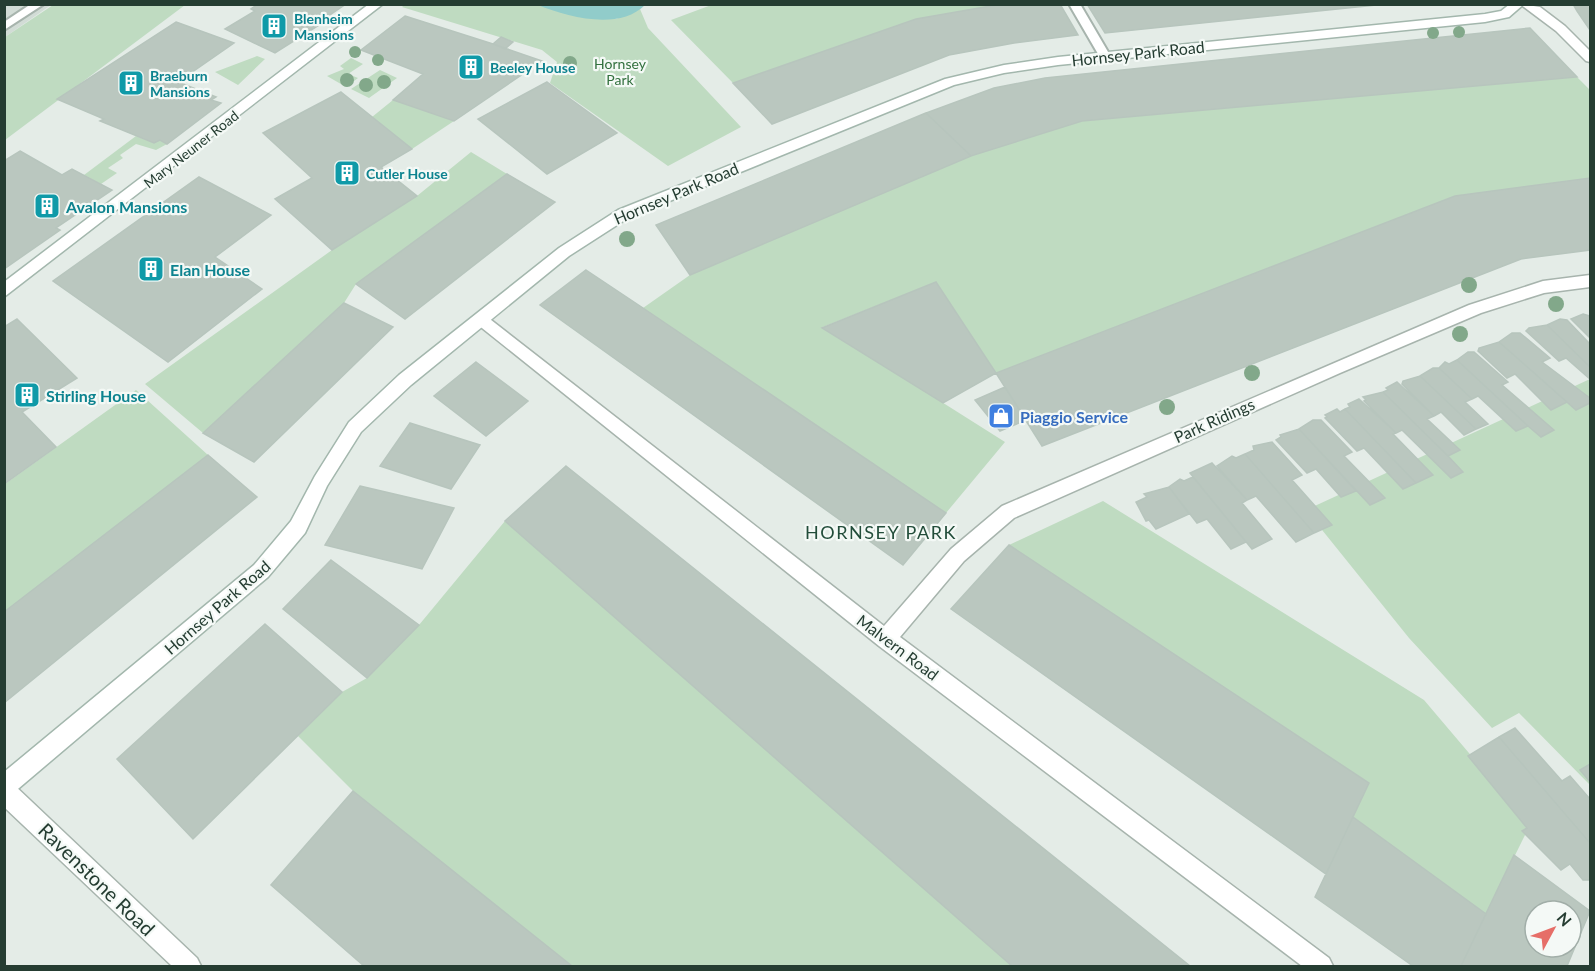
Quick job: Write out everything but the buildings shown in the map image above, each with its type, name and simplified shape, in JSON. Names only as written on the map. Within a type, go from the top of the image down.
[{"type":"street","name":"Mary Neuner Road","points":[[4,291],[377,4]]},
{"type":"street","name":"Hornsey Park Road","points":[[4,786],[261,572],[298,527],[321,481],[355,427],[405,380],[564,252],[623,214],[950,82],[1004,69],[1485,18],[1504,14],[1518,4]]},
{"type":"street","points":[[1526,4],[1547,16],[1590,58]]},
{"type":"street","name":"Park Ridings","points":[[886,639],[951,558],[982,530],[1008,512],[1323,373],[1475,309],[1543,287],[1590,281]]},
{"type":"street","name":"Malvern Road","points":[[480,320],[886,639],[1321,966]]},
{"type":"street","name":"Ravenstone Road","points":[[4,791],[189,966]]},
{"type":"lane","points":[[4,27],[39,4]]},
{"type":"lane","points":[[1074,4],[1105,57]]},
{"type":"shaded area","points":[[5,5],[51,5],[5,37]]},
{"type":"green space","name":"Hornsey Park","points":[[405,4],[539,5],[616,19],[640,9],[648,28],[741,127],[668,166],[550,83],[557,62],[542,50],[402,7]]},
{"type":"green space","points":[[714,4],[1002,5],[916,19],[733,83],[671,20]]},
{"type":"green space","points":[[53,5],[185,5],[5,140],[5,37]]},
{"type":"green space","points":[[257,56],[265,59],[238,85],[215,72]]},
{"type":"green space","points":[[351,58],[363,64],[348,74],[358,78],[346,87],[327,76],[344,69],[340,66]]},
{"type":"green space","points":[[380,70],[397,78],[369,98],[351,89]]},
{"type":"green space","points":[[1577,77],[1590,90],[1590,178],[1455,196],[996,373],[936,282],[823,327],[1005,442],[946,513],[643,308],[690,275],[971,156],[1082,121]]},
{"type":"green space","points":[[393,100],[454,121],[412,149],[372,117]]},
{"type":"green space","points":[[136,136],[154,143],[160,140],[167,144],[156,150],[136,144],[120,155],[123,158],[108,168],[117,173],[101,184],[84,175]]},
{"type":"green space","points":[[471,152],[507,174],[356,284],[344,303],[203,433],[145,384],[332,250],[417,196]]},
{"type":"green space","points":[[1590,379],[1590,785],[1519,713],[1492,728],[1409,638],[1306,510]]},
{"type":"green space","points":[[136,390],[208,455],[5,612],[5,484]]},
{"type":"green space","points":[[1103,501],[1424,700],[1530,825],[1486,914],[1353,817],[1369,783],[1009,545]]},
{"type":"green space","points":[[505,521],[1012,966],[572,966],[353,791],[298,736],[342,692],[367,678],[419,625]]},
{"type":"water","points":[[538,5],[645,5],[622,18],[608,20],[564,14]]},
{"type":"place","name":"Blenheim Mansions","points":[[274,26]]},
{"type":"place","name":"Beeley House","points":[[471,67]]},
{"type":"place","name":"Braeburn Mansions","points":[[131,83]]},
{"type":"place","name":"Cutler House","points":[[347,173]]},
{"type":"place","name":"Avalon Mansions","points":[[47,206]]},
{"type":"place","name":"Elan House","points":[[151,269]]},
{"type":"place","name":"Stirling House","points":[[27,395]]},
{"type":"place","name":"Piaggio Service","points":[[1001,416]]},
{"type":"district","name":"HORNSEY PARK","points":[[881,532]]}]
